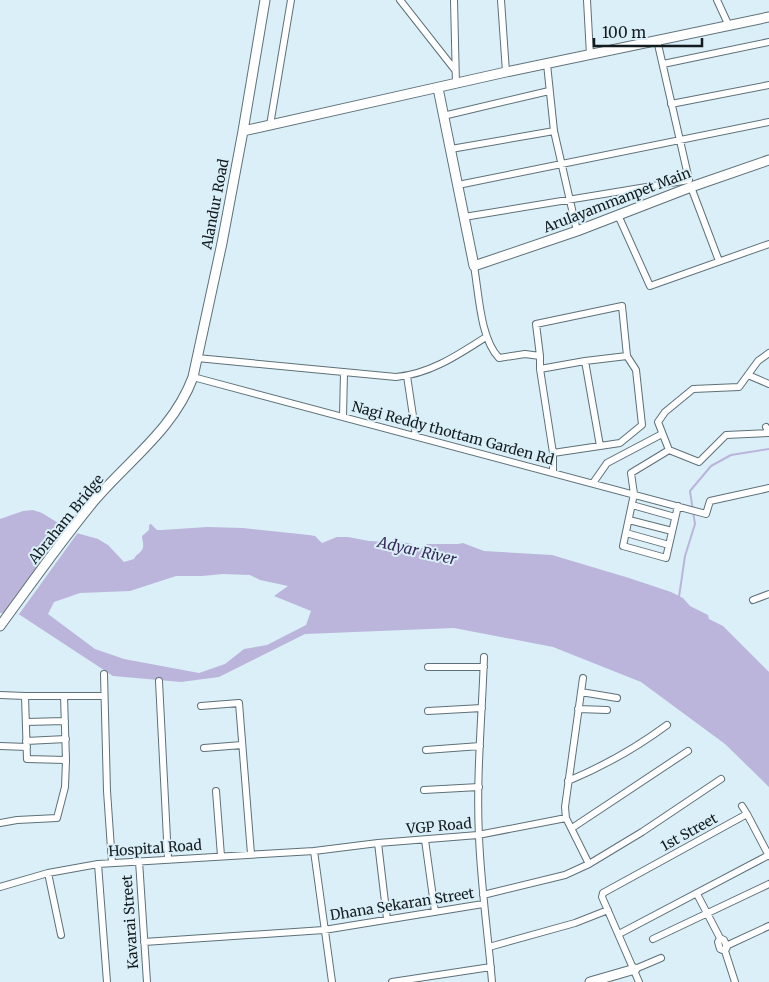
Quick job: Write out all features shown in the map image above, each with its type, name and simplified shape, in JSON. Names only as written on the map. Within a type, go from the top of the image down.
[{"type":"street","name":"Alandur Road","points":[[177,410],[193,377],[222,244],[265,0]]},
{"type":"street","points":[[270,125],[291,0]]},
{"type":"street","points":[[400,0],[456,70]]},
{"type":"street","points":[[454,0],[456,84]]},
{"type":"street","points":[[501,0],[506,72]]},
{"type":"street","points":[[586,0],[590,56]]},
{"type":"street","points":[[717,0],[729,26]]},
{"type":"street","points":[[243,131],[506,72],[590,56],[769,17]]},
{"type":"street","points":[[657,40],[690,184],[719,261]]},
{"type":"street","points":[[663,64],[769,42]]},
{"type":"street","points":[[547,64],[554,131],[577,231]]},
{"type":"street","points":[[672,104],[769,85]]},
{"type":"street","points":[[438,88],[474,266],[486,338],[492,350],[499,358],[525,354],[540,356]]},
{"type":"street","points":[[443,116],[549,91]]},
{"type":"street","points":[[458,185],[769,122]]},
{"type":"street","points":[[451,149],[554,131]]},
{"type":"street","name":"Arulayammanpet Main","points":[[474,266],[577,231],[690,184],[769,160]]},
{"type":"street","points":[[464,217],[569,200],[690,184]]},
{"type":"street","points":[[618,215],[650,286],[769,244]]},
{"type":"street","points":[[553,453],[620,442],[642,425],[636,370],[628,356],[622,306],[536,324],[540,369],[553,453],[553,473]]},
{"type":"street","points":[[197,358],[396,377],[407,376],[445,363],[486,338]]},
{"type":"street","points":[[766,427],[769,433],[726,434],[699,462],[669,450],[658,422],[665,412],[693,389],[739,387],[758,361],[769,353]]},
{"type":"street","points":[[540,369],[628,356]]},
{"type":"street","points":[[586,361],[600,446]]},
{"type":"street","points":[[343,417],[344,372]]},
{"type":"street","points":[[748,375],[769,384]]},
{"type":"street","points":[[407,376],[416,436]]},
{"type":"street","name":"Nagi Reddy thottam Garden Rd","points":[[193,377],[706,514],[710,501],[769,488]]},
{"type":"street","name":"Abraham Bridge","points":[[0,626],[95,500],[155,438],[177,410]]},
{"type":"street","points":[[593,483],[607,463],[662,434]]},
{"type":"street","points":[[669,450],[631,473],[634,494],[623,546],[666,558],[678,506]]},
{"type":"street","points":[[632,505],[675,517]]},
{"type":"street","points":[[629,520],[672,532]]},
{"type":"street","points":[[626,533],[669,545]]},
{"type":"street","points":[[753,600],[769,594]]},
{"type":"street","points":[[484,658],[478,835],[492,982]]},
{"type":"street","points":[[428,667],[484,667]]},
{"type":"street","points":[[104,674],[108,816],[112,863]]},
{"type":"street","points":[[583,678],[565,807],[566,818],[589,864]]},
{"type":"street","points":[[158,681],[168,859]]},
{"type":"street","points":[[580,692],[617,698]]},
{"type":"street","points":[[0,695],[104,696]]},
{"type":"street","points":[[25,696],[27,759],[66,760]]},
{"type":"street","points":[[0,823],[57,818],[64,788],[66,760],[64,696]]},
{"type":"street","points":[[201,706],[239,703],[251,854]]},
{"type":"street","points":[[428,711],[482,708]]},
{"type":"street","points":[[578,709],[607,710]]},
{"type":"street","points":[[26,722],[65,721]]},
{"type":"street","points":[[568,781],[637,746],[667,725]]},
{"type":"street","points":[[0,746],[66,739]]},
{"type":"street","points":[[204,748],[242,745]]},
{"type":"street","points":[[426,750],[480,746]]},
{"type":"street","points":[[572,828],[688,751]]},
{"type":"street","points":[[483,895],[565,875],[589,864],[642,832],[721,779]]},
{"type":"street","points":[[424,790],[479,787]]},
{"type":"street","points":[[216,791],[221,856]]},
{"type":"street","points":[[619,934],[769,856],[742,806]]},
{"type":"street","name":"1st Street","points":[[608,910],[602,895],[603,893],[747,814]]},
{"type":"street","name":"VGP Road","points":[[314,851],[378,842],[478,835],[566,818]]},
{"type":"street","points":[[426,840],[435,912]]},
{"type":"street","points":[[378,842],[387,919]]},
{"type":"street","points":[[314,851],[332,982]]},
{"type":"street","name":"Hospital Road","points":[[0,887],[48,873],[98,864],[314,851]]},
{"type":"street","name":"Kavarai Street","points":[[138,861],[147,982]]},
{"type":"street","points":[[98,864],[107,982]]},
{"type":"street","points":[[48,873],[61,935]]},
{"type":"street","points":[[653,939],[769,884]]},
{"type":"street","points":[[697,894],[720,938],[718,942],[720,950],[726,949],[769,926]]},
{"type":"street","name":"Dhana Sekaran Street","points":[[144,942],[324,930],[484,904]]},
{"type":"street","points":[[489,947],[575,922],[608,910],[635,968],[639,982]]},
{"type":"street","points":[[726,949],[736,982]]},
{"type":"street","points":[[590,982],[661,958]]},
{"type":"street","points":[[392,982],[491,967]]},
{"type":"water","name":"Adyar River","points":[[33,510],[42,513],[73,532],[98,539],[108,545],[124,562],[134,559],[141,551],[143,546],[142,536],[149,530],[149,525],[151,524],[157,530],[207,527],[243,528],[315,536],[322,543],[337,537],[348,537],[369,541],[409,543],[418,551],[427,544],[463,543],[484,551],[552,555],[671,592],[683,598],[690,606],[708,615],[709,619],[723,626],[769,672],[769,787],[725,744],[641,682],[553,647],[454,628],[305,634],[219,677],[181,682],[113,676],[20,615],[0,613],[0,519],[23,511]],"holes":[[[250,575],[260,580],[288,586],[274,596],[311,611],[306,625],[267,645],[244,649],[225,664],[199,673],[124,659],[95,649],[48,614],[54,602],[80,593],[130,591],[176,576]]]},
{"type":"pier","points":[[67,526],[79,531],[17,617],[2,616]]},
{"type":"waterway","points":[[679,597],[685,556],[695,524],[690,491],[711,466],[731,455],[769,449]]}]
